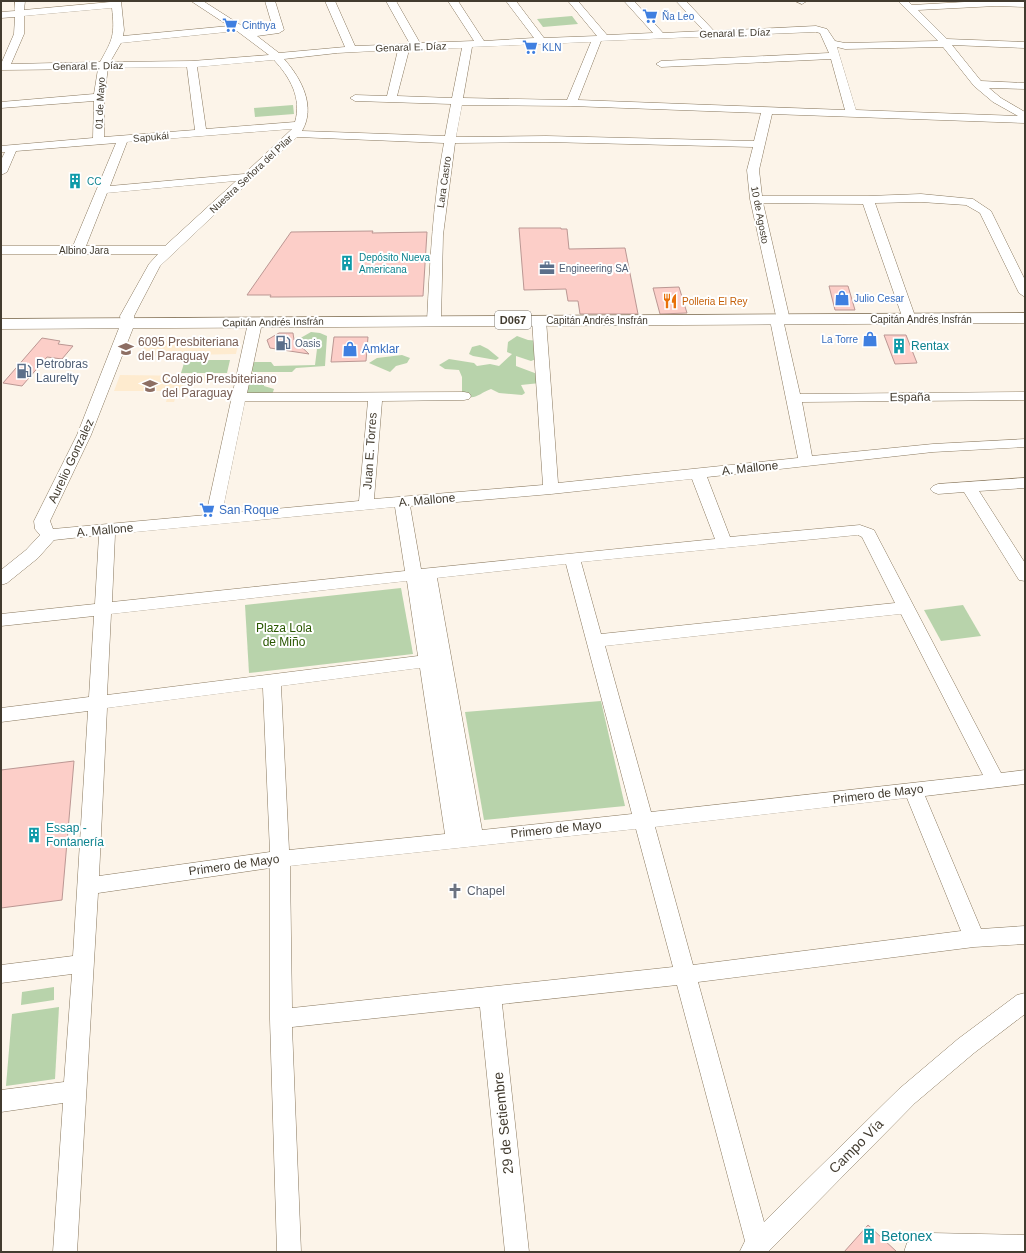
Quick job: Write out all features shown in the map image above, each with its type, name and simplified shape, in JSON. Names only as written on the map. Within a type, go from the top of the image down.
[{"type":"main road","name":"Capitán Andrés Insfrán","points":[[1,324],[1025,318]]},
{"type":"street","points":[[3,67],[19,34],[20,1]]},
{"type":"street","name":"Nuestra Señora del Pilar","points":[[128,323],[127,316],[155,264],[168,250],[294,134],[301,125],[303,111],[300,90],[293,75],[278,58],[247,34],[196,1]]},
{"type":"street","points":[[247,34],[279,30],[270,1]]},
{"type":"street","points":[[330,1],[352,50]]},
{"type":"street","points":[[391,1],[417,47]]},
{"type":"street","points":[[453,1],[481,44]]},
{"type":"street","points":[[511,1],[541,41]]},
{"type":"street","points":[[571,103],[600,39],[573,1]]},
{"type":"street","points":[[629,1],[661,36]]},
{"type":"street","points":[[681,1],[712,34]]},
{"type":"street","points":[[1,15],[116,3],[119,30],[117,40],[103,66]]},
{"type":"street","points":[[907,4],[1025,4]]},
{"type":"street","points":[[907,4],[945,43],[978,84],[997,100],[1025,116]]},
{"type":"street","points":[[117,40],[236,28]]},
{"type":"street","name":"Genaral E. Díaz","points":[[3,67],[192,64],[278,58],[313,52],[822,30],[831,43]]},
{"type":"street","points":[[851,112],[831,43],[845,46],[945,43],[1025,46]]},
{"type":"street","name":"Lara Castro","points":[[434,321],[437,234],[450,140],[467,45]]},
{"type":"street","points":[[391,99],[404,48]]},
{"type":"street","points":[[661,64],[835,56]]},
{"type":"street","points":[[192,64],[201,133]]},
{"type":"street","name":"01 de Mayo","points":[[98,141],[99,97],[103,66]]},
{"type":"street","points":[[978,84],[1025,86]]},
{"type":"street","points":[[1,105],[99,97]]},
{"type":"street","points":[[354,98],[851,112],[1025,120]]},
{"type":"street","name":"10 de Agosto","points":[[767,110],[753,170],[756,200],[806,462]]},
{"type":"street","name":"Sapukái","points":[[7,149],[301,125]]},
{"type":"street","points":[[294,134],[450,140],[546,138],[758,144]]},
{"type":"street","points":[[78,250],[123,139]]},
{"type":"street","points":[[1,172],[7,149]]},
{"type":"street","points":[[102,190],[247,177]]},
{"type":"street","points":[[756,200],[868,200],[934,198],[969,202],[978,205],[985,211],[1025,293]]},
{"type":"street","points":[[868,200],[908,319]]},
{"type":"street","name":"Albino Jara","points":[[1,250],[168,250]]},
{"type":"street","points":[[539,320],[551,489]]},
{"type":"street","name":"Aurelio Gonzalez","points":[[49,535],[43,529],[42,521],[84,435],[128,323]]},
{"type":"street","points":[[213,519],[255,323]]},
{"type":"street","points":[[239,397],[464,396]]},
{"type":"street","name":"España","points":[[794,398],[1025,396]]},
{"type":"street","name":"Juan E. Torres","points":[[366,505],[374,397]]},
{"type":"street","name":"A. Mallone","points":[[49,535],[107,531],[213,519],[551,489],[933,448],[1025,443]]},
{"type":"street","points":[[698,473],[724,543]]},
{"type":"street","points":[[938,489],[1025,483]]},
{"type":"street","points":[[969,487],[1025,576]]},
{"type":"street","points":[[402,502],[421,575],[464,838]]},
{"type":"street","points":[[1,620],[572,558],[860,530],[868,534],[995,780]]},
{"type":"street","points":[[65,1252],[88,886],[107,531]]},
{"type":"street","points":[[1,579],[32,554],[49,535]]},
{"type":"street","points":[[572,558],[684,974],[754,1248]]},
{"type":"street","points":[[595,641],[907,608]]},
{"type":"street","points":[[1,715],[435,660]]},
{"type":"street","points":[[272,680],[280,859],[281,1019],[288,1252]]},
{"type":"street","name":"Primero de Mayo","points":[[88,886],[280,859],[464,838],[643,821],[1025,777]]},
{"type":"street","points":[[913,790],[974,938]]},
{"type":"street","points":[[281,1019],[684,974],[974,938],[1025,935]]},
{"type":"street","points":[[1,974],[83,964]]},
{"type":"street","name":"29 de Setiembre","points":[[490,995],[517,1252]]},
{"type":"street","name":"Campo Vía","points":[[754,1248],[907,1096],[966,1046],[1025,1002]]},
{"type":"street","points":[[1,1101],[75,1091]]},
{"type":"street","points":[[916,1252],[930,1245],[1025,1247]]},
{"type":"shaded area","name":"Colegio Presbiteriano del Paraguay","points":[[239,340],[236,354],[142,356],[146,341]]},
{"type":"shaded area","name":"Colegio Presbiteriano del Paraguay","points":[[120,375],[225,376],[224,381],[184,382],[182,390],[178,390],[174,402],[166,402],[169,391],[114,391]]},
{"type":"green space","points":[[572,16],[578,24],[543,27],[537,19]]},
{"type":"green space","points":[[293,105],[294,114],[255,117],[254,108]]},
{"type":"green space","points":[[311,332],[320,333],[327,336],[325,366],[296,368],[292,372],[253,372],[249,367],[254,362],[271,362],[274,366],[315,365],[317,349],[297,340]]},
{"type":"green space","points":[[517,336],[528,340],[541,341],[539,358],[531,361],[516,356],[516,366],[540,375],[540,383],[521,385],[525,393],[522,395],[499,393],[491,389],[474,397],[466,396],[462,394],[462,377],[459,370],[445,369],[439,365],[449,359],[474,363],[477,366],[490,364],[499,366],[512,354],[507,352],[508,342]]},
{"type":"green space","points":[[480,345],[488,349],[499,358],[496,360],[469,354],[472,347]]},
{"type":"green space","points":[[402,355],[410,358],[407,363],[396,366],[390,372],[369,363],[377,358]]},
{"type":"green space","points":[[185,360],[230,360],[227,373],[181,373]]},
{"type":"green space","points":[[251,373],[256,374],[258,377],[264,377],[264,386],[274,389],[272,395],[247,393]]},
{"type":"green space","name":"Plaza Lola de Miño","points":[[401,588],[413,654],[249,673],[245,605]]},
{"type":"green space","points":[[963,605],[981,636],[941,641],[924,610]]},
{"type":"green space","points":[[601,701],[625,806],[484,820],[465,712]]},
{"type":"green space","points":[[54,987],[54,1000],[21,1005],[22,992]]},
{"type":"green space","points":[[59,1007],[55,1079],[6,1086],[12,1014]]},
{"type":"building","points":[[519,228],[567,229],[569,249],[625,248],[638,314],[580,314],[578,301],[568,301],[566,289],[524,290]]},
{"type":"building","name":"Depósito Nueva Americana","points":[[373,231],[372,233],[427,232],[423,296],[270,297],[271,295],[247,295],[291,232]]},
{"type":"building","name":"Julio Cesar","points":[[829,286],[848,286],[855,310],[835,310]]},
{"type":"building","name":"Polleria El Rey","points":[[679,287],[687,313],[660,314],[653,288]]},
{"type":"building","name":"Oasis","points":[[279,333],[293,333],[294,340],[309,354],[270,348],[267,340]]},
{"type":"building","name":"Rentax","points":[[884,335],[906,335],[917,363],[895,364]]},
{"type":"building","name":"Amklar","points":[[334,337],[368,337],[366,361],[331,362]]},
{"type":"building","name":"Petrobras Laurelty","points":[[42,338],[60,341],[58,344],[73,346],[62,359],[47,357],[22,386],[3,383]]},
{"type":"building","name":"Essap - Fontanería","points":[[74,761],[62,900],[1,908],[1,770]]},
{"type":"building","name":"Betonex","points":[[868,1225],[897,1252],[844,1252]]},
{"type":"place","name":"Ña Leo","points":[[650,16]]},
{"type":"place","name":"Cinthya","points":[[230,25]]},
{"type":"place","name":"KLN","points":[[530,47]]},
{"type":"place","name":"CC","points":[[75,181]]},
{"type":"place","name":"Depósito Nueva Americana","points":[[347,263]]},
{"type":"place","name":"Engineering SA","points":[[547,268]]},
{"type":"place","name":"Julio Cesar","points":[[842,298]]},
{"type":"place","name":"Polleria El Rey","points":[[670,301]]},
{"type":"place","name":"La Torre","points":[[870,339]]},
{"type":"place","name":"Oasis","points":[[283,343]]},
{"type":"place","name":"Rentax","points":[[899,346]]},
{"type":"place","name":"6095 Presbiteriana del Paraguay","points":[[126,349]]},
{"type":"place","name":"Amklar","points":[[350,349]]},
{"type":"place","name":"Petrobras Laurelty","points":[[24,371]]},
{"type":"place","name":"Colegio Presbiteriano del Paraguay","points":[[150,386]]},
{"type":"place","name":"San Roque","points":[[207,510]]},
{"type":"place","name":"Essap - Fontanería","points":[[34,835]]},
{"type":"place","name":"Chapel","points":[[455,891]]},
{"type":"place","name":"Betonex","points":[[869,1236]]}]
